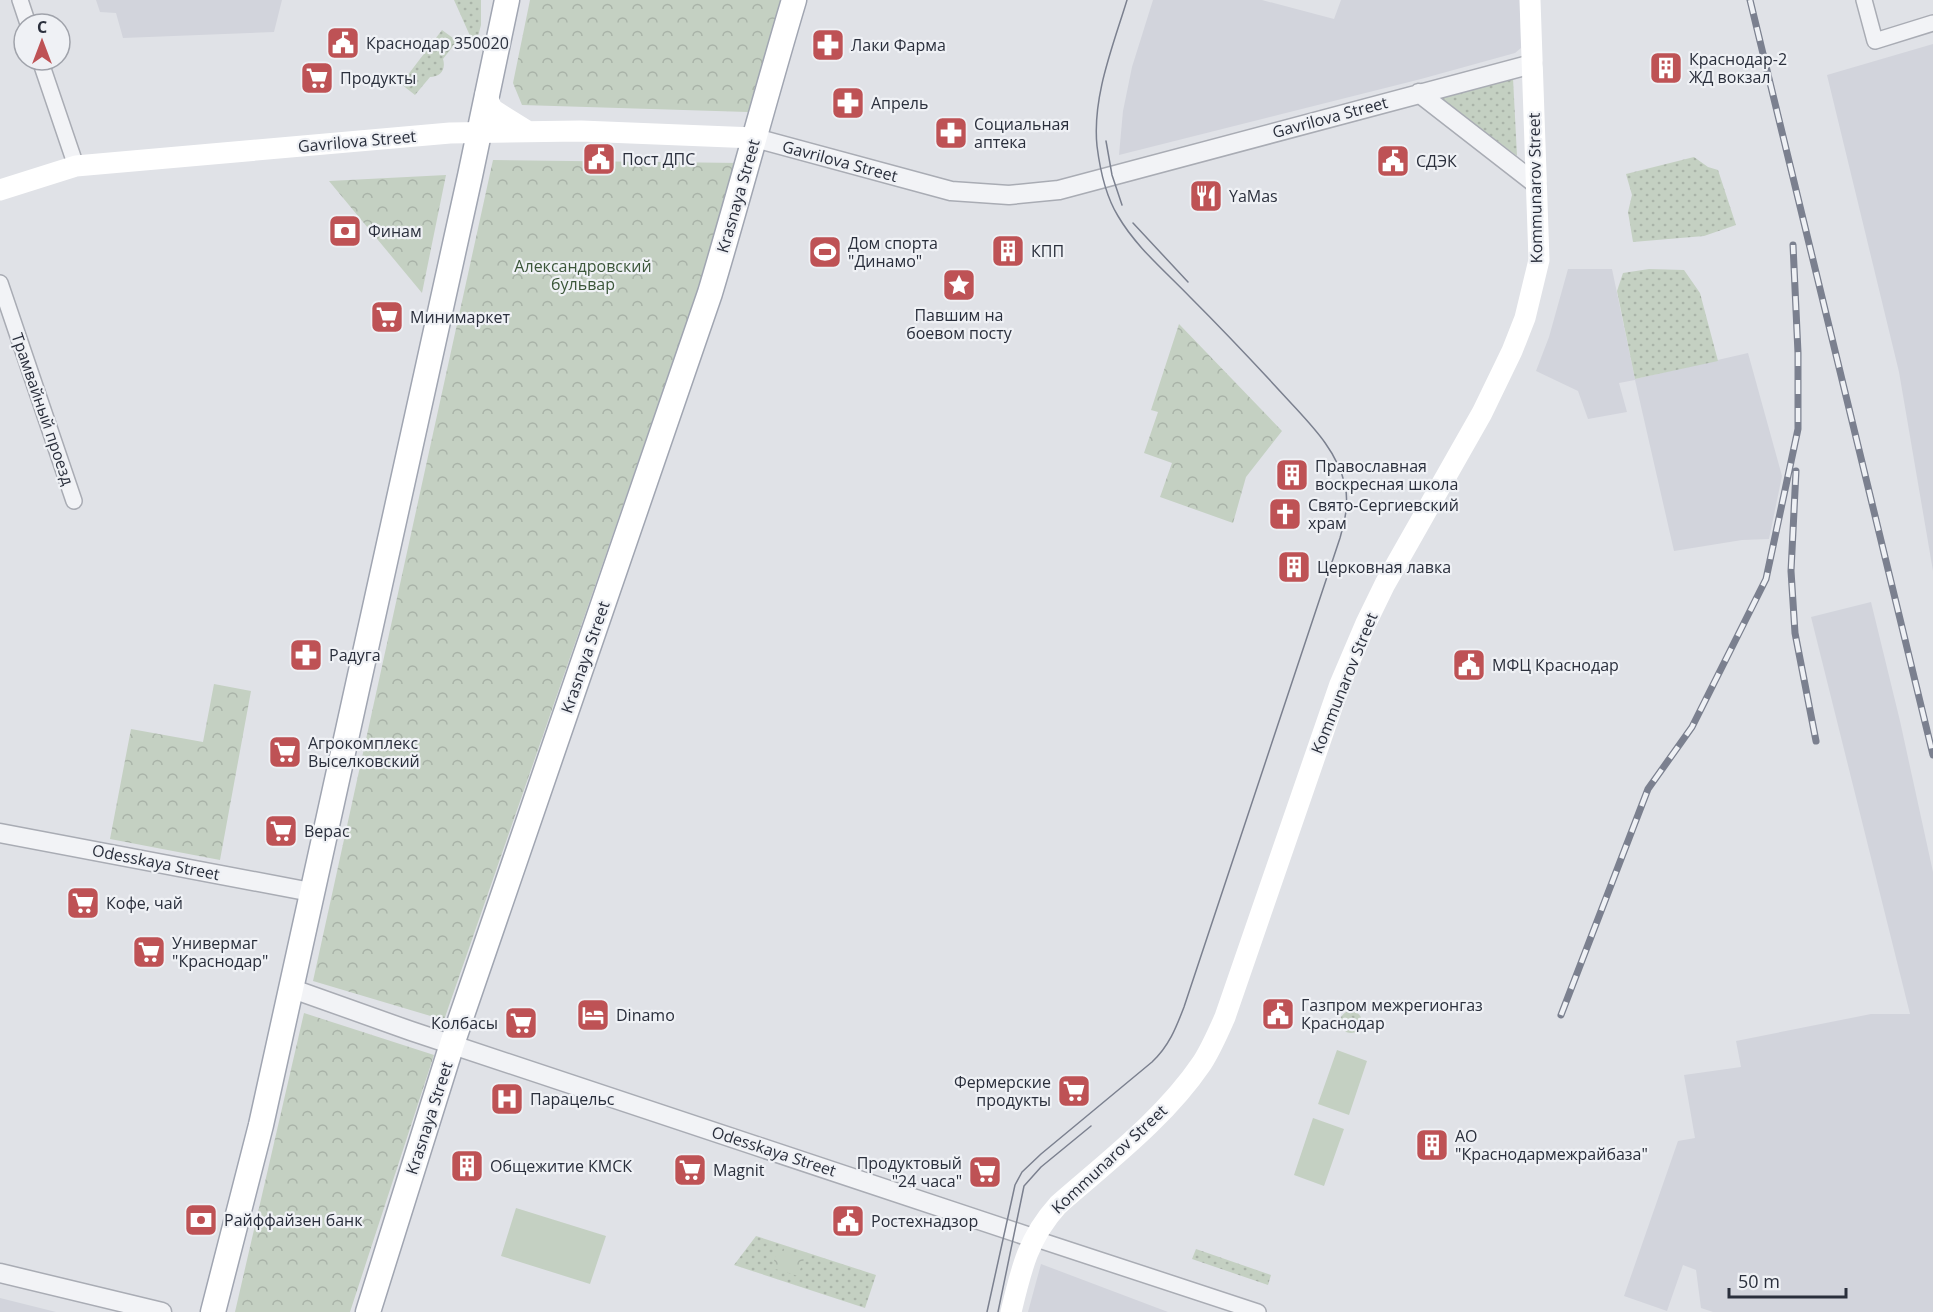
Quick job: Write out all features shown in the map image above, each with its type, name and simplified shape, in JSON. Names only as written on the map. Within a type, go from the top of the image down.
[{"type":"main road","name":"Krasnaya Street","points":[[368,1312],[452,1044],[710,293],[794,0]]},
{"type":"main road","name":"Kommunarov Street","points":[[1011,1312],[1021,1269],[1033,1238],[1046,1218],[1155,1119],[1188,1081],[1213,1043],[1225,1017],[1340,684],[1385,584],[1482,413],[1525,318],[1539,260],[1530,0]]},
{"type":"main road","points":[[213,1312],[261,1125],[423,390],[486,94],[502,7]]},
{"type":"main road","points":[[486,94],[492,109],[527,131]]},
{"type":"main road","name":"Gavrilova Street","points":[[0,189],[76,166],[478,131],[581,131],[755,138]]},
{"type":"street","points":[[1864,0],[1875,41],[1933,23]]},
{"type":"street","name":"Gavrilova Street","points":[[755,138],[951,191],[1009,195],[1059,190],[1532,64]]},
{"type":"street","points":[[44,72],[76,166]]},
{"type":"street","points":[[1419,93],[1536,184]]},
{"type":"street","name":"Трамвайный проезд","points":[[0,283],[74,501]]},
{"type":"street","name":"Odesskaya Street","points":[[0,833],[311,892]]},
{"type":"street","name":"Odesskaya Street","points":[[290,988],[1258,1312]]},
{"type":"street","points":[[0,1273],[162,1312]]},
{"type":"shaded area","points":[[96,0],[282,0],[274,32],[123,38],[116,13],[100,12]]},
{"type":"shaded area","points":[[1153,0],[1262,0],[1334,19],[1341,0],[1520,0],[1521,48],[1515,53],[1421,79],[1119,155],[1123,111],[1132,67]]},
{"type":"shaded area","points":[[1933,44],[1933,571],[1899,372],[1827,75]]},
{"type":"shaded area","points":[[1568,269],[1612,269],[1635,379],[1748,353],[1782,476],[1769,539],[1742,540],[1674,551],[1635,380],[1619,383],[1627,412],[1588,419],[1578,391],[1536,371],[1549,337]]},
{"type":"shaded area","points":[[1871,602],[1933,872],[1933,1312],[1713,1312],[1701,1308],[1696,1270],[1683,1265],[1667,1311],[1624,1296],[1678,1141],[1695,1138],[1684,1075],[1741,1067],[1736,1041],[1871,1014],[1910,1014],[1811,617]]},
{"type":"shaded area","points":[[1041,1264],[1168,1312],[1028,1312]]},
{"type":"shaded area","points":[[0,1298],[56,1312],[0,1312]]},
{"type":"green space","points":[[454,0],[481,0],[481,25],[477,40],[471,38]]},
{"type":"green space","points":[[530,0],[781,0],[748,112],[522,105],[513,83]]},
{"type":"green space","points":[[442,30],[457,41],[443,59],[442,72],[430,77],[415,95],[401,84]]},
{"type":"green space","points":[[1513,78],[1517,156],[1437,96]]},
{"type":"green space","points":[[1694,157],[1708,167],[1718,170],[1736,225],[1704,236],[1633,242],[1628,212],[1632,195],[1626,174]]},
{"type":"green space","name":"Александровский бульвар","points":[[493,160],[742,163],[444,1020],[313,981]]},
{"type":"green space","points":[[446,175],[422,293],[329,181]]},
{"type":"green space","points":[[1649,269],[1684,270],[1700,293],[1718,361],[1635,379],[1617,291],[1623,273]]},
{"type":"green space","points":[[1179,324],[1282,431],[1246,477],[1233,523],[1160,497],[1172,463],[1144,453],[1158,412],[1151,410]]},
{"type":"green space","points":[[214,684],[251,691],[220,860],[110,839],[131,729],[203,742]]},
{"type":"green space","points":[[1351,1011],[1359,1014],[1362,1022],[1359,1030],[1351,1033],[1343,1030],[1340,1022],[1343,1014]]},
{"type":"green space","points":[[304,1013],[434,1055],[350,1312],[235,1312]]},
{"type":"green space","points":[[1337,1050],[1367,1061],[1349,1115],[1318,1104]]},
{"type":"green space","points":[[1313,1118],[1344,1129],[1324,1186],[1294,1175]]},
{"type":"green space","points":[[516,1208],[606,1236],[590,1284],[501,1256]]},
{"type":"green space","points":[[756,1236],[876,1275],[865,1308],[734,1265]]},
{"type":"green space","points":[[778,1247],[805,1256],[798,1276],[772,1268]]},
{"type":"green space","points":[[1196,1249],[1271,1275],[1268,1285],[1192,1259]]},
{"type":"tram line","points":[[987,1312],[1015,1185],[1022,1172],[1152,1062],[1163,1050],[1175,1029],[1340,538],[1346,512],[1345,485],[1336,461],[1323,440],[1253,362],[1142,248],[1118,216],[1106,191],[1097,146],[1098,109],[1110,53],[1127,0]]},
{"type":"tram line","points":[[1106,141],[1112,175],[1122,205]]},
{"type":"tram line","points":[[1133,223],[1188,282]]},
{"type":"tram line","points":[[998,1312],[1024,1186],[1041,1167],[1091,1126]]},
{"type":"railway","points":[[1750,0],[1933,755]]},
{"type":"railway","points":[[1561,1015],[1648,789],[1692,727],[1766,579],[1798,429],[1798,353],[1793,245]]},
{"type":"railway","points":[[1796,471],[1791,571],[1795,633],[1816,741]]},
{"type":"place","name":"Краснодар 350020","points":[[343,43]]},
{"type":"place","name":"Лаки Фарма","points":[[828,45]]},
{"type":"place","name":"Краснодар-2 ЖД вокзал","points":[[1666,68]]},
{"type":"place","name":"Продукты","points":[[317,78]]},
{"type":"place","name":"Апрель","points":[[848,103]]},
{"type":"place","name":"Социальная аптека","points":[[951,133]]},
{"type":"place","name":"Пост ДПС","points":[[599,159]]},
{"type":"place","name":"СДЭК","points":[[1393,161]]},
{"type":"place","name":"YaMas","points":[[1206,196]]},
{"type":"place","name":"Финам","points":[[345,231]]},
{"type":"place","name":"КПП","points":[[1008,251]]},
{"type":"place","name":"Дом спорта \"Динамо\"","points":[[825,252]]},
{"type":"place","name":"Павшим на боевом посту","points":[[959,285]]},
{"type":"place","name":"Минимаркет","points":[[387,317]]},
{"type":"place","name":"Православная воскресная школа","points":[[1292,475]]},
{"type":"place","name":"Свято-Сергиевский храм","points":[[1285,514]]},
{"type":"place","name":"Церковная лавка","points":[[1294,567]]},
{"type":"place","name":"Радуга","points":[[306,655]]},
{"type":"place","name":"МФЦ Краснодар","points":[[1469,665]]},
{"type":"place","name":"Агрокомплекс Выселковский","points":[[285,752]]},
{"type":"place","name":"Верас","points":[[281,831]]},
{"type":"place","name":"Кофе, чай","points":[[83,903]]},
{"type":"place","name":"Универмаг \"Краснодар\"","points":[[149,952]]},
{"type":"place","name":"Газпром межрегионгаз Краснодар","points":[[1278,1014]]},
{"type":"place","name":"Dinamo","points":[[593,1015]]},
{"type":"place","name":"Колбасы","points":[[521,1023]]},
{"type":"place","name":"Фермерские продукты","points":[[1074,1091]]},
{"type":"place","name":"Парацельс","points":[[507,1099]]},
{"type":"place","name":"АО \"Краснодармежрайбаза\"","points":[[1432,1145]]},
{"type":"place","name":"Общежитие КМСК","points":[[467,1166]]},
{"type":"place","name":"Magnit","points":[[690,1170]]},
{"type":"place","name":"Продуктовый \"24 часа\"","points":[[985,1172]]},
{"type":"place","name":"Райффайзен банк","points":[[201,1220]]},
{"type":"place","name":"Ростехнадзор","points":[[848,1221]]}]
